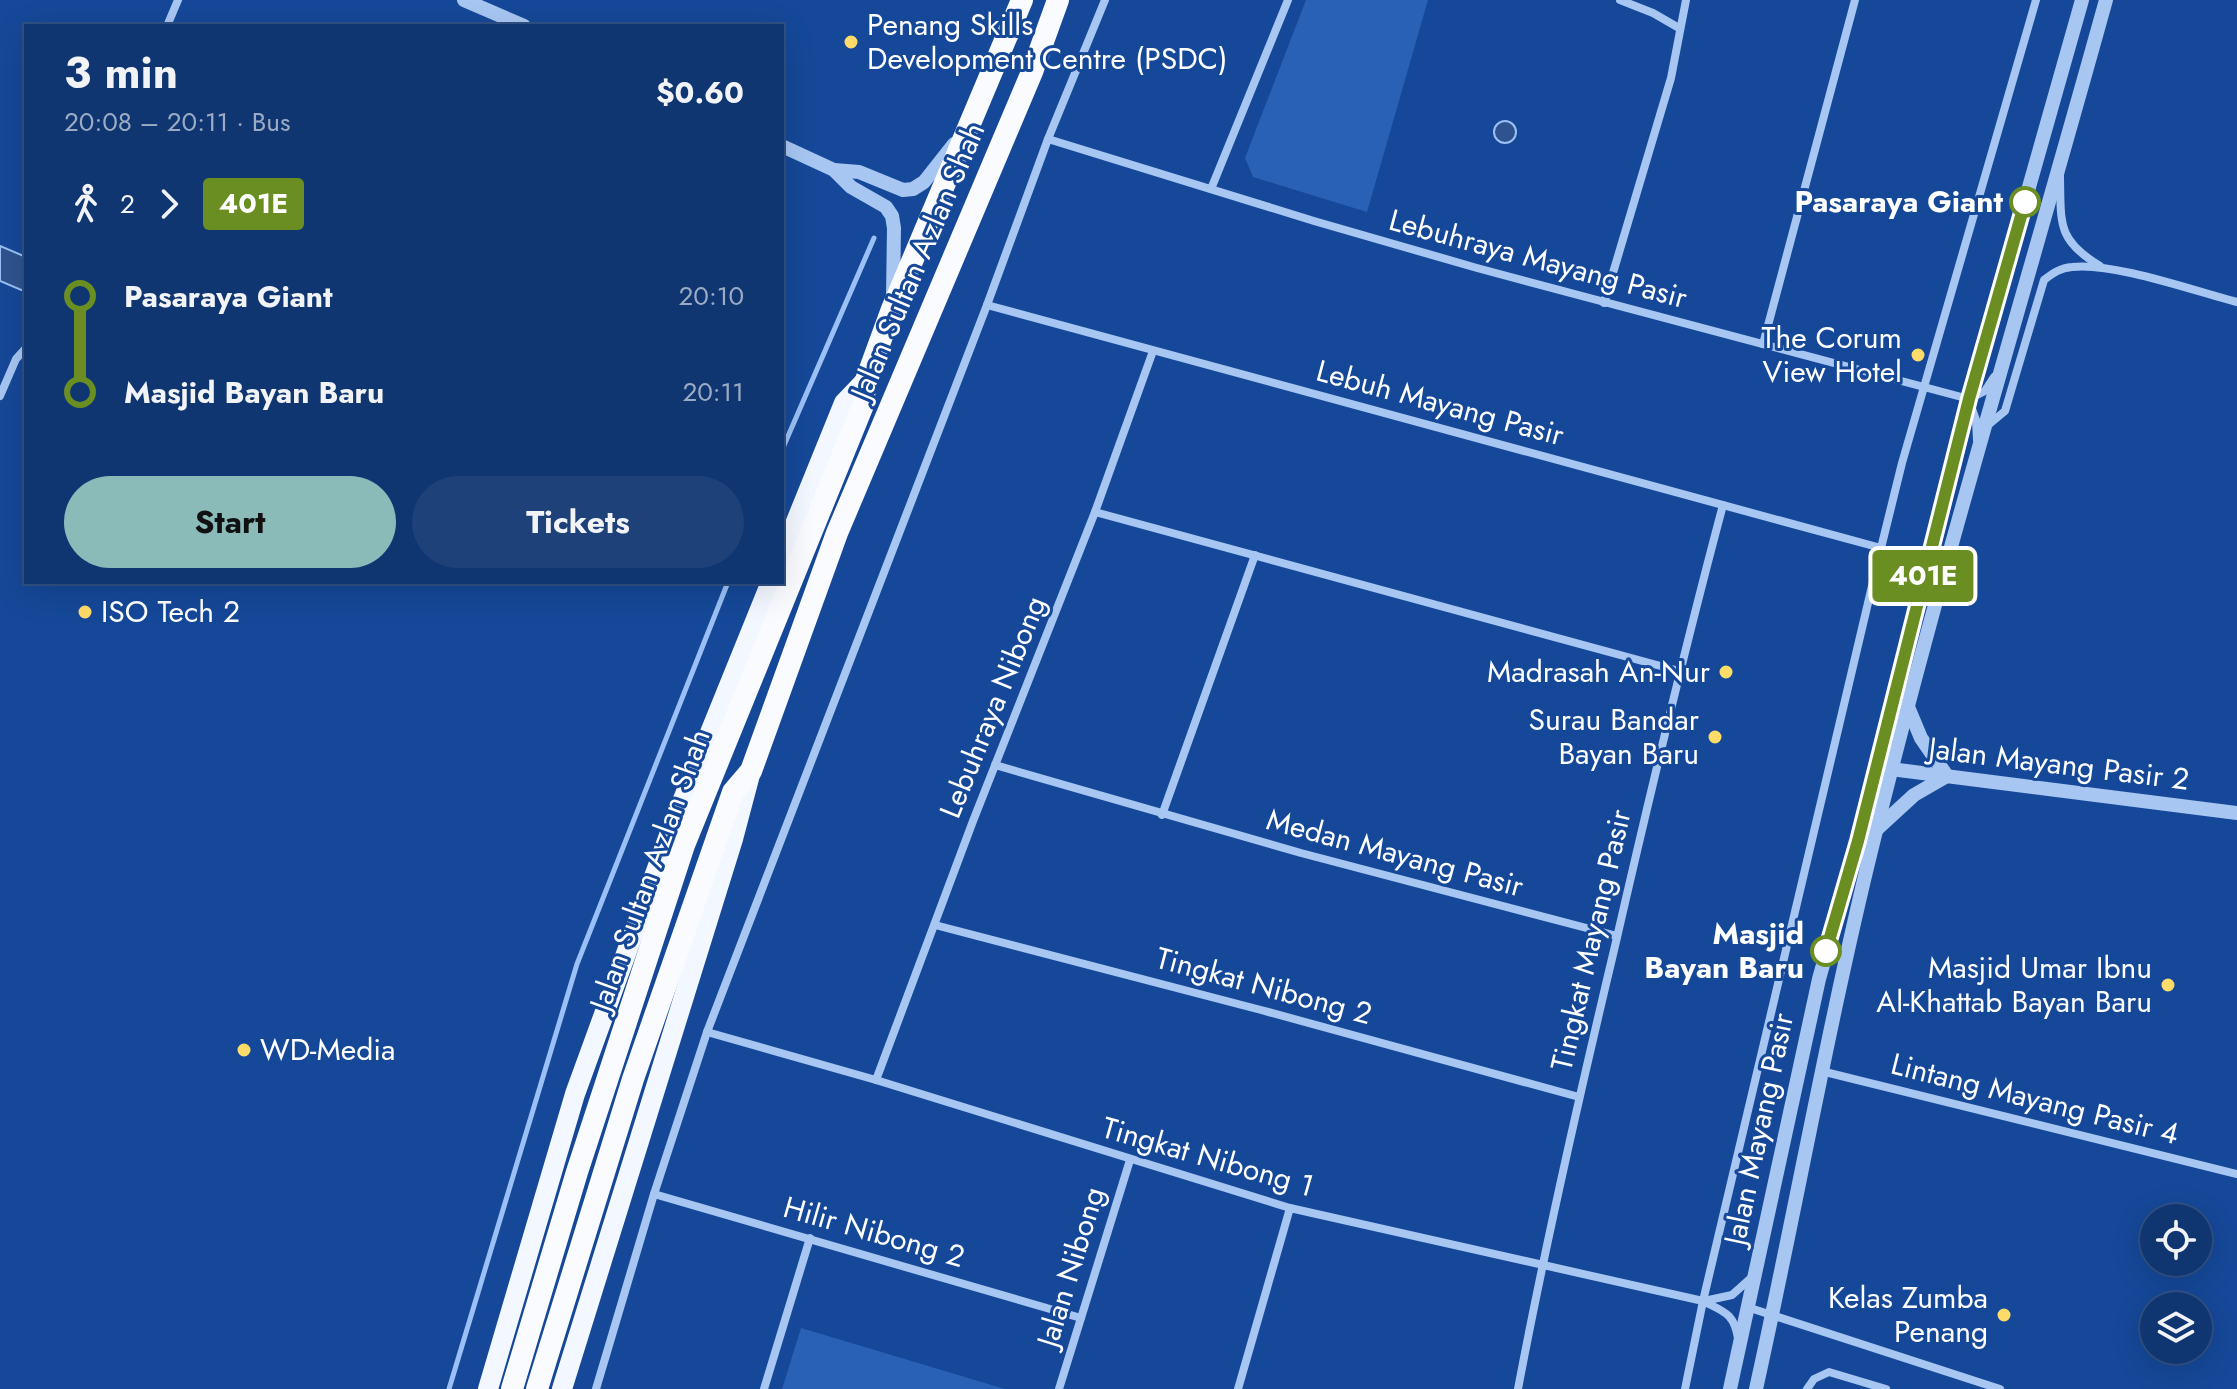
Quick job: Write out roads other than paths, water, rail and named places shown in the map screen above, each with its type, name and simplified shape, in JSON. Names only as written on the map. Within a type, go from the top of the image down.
[{"type":"highway","name":"Jalan Sultan Azlan Shah","points":[[512,1389],[609,1074],[684,845],[863,405],[866,380],[892,309],[1022,0]]},
{"type":"highway","name":"Jalan Sultan Azlan Shah","points":[[537,1389],[633,1079],[733,792],[751,771],[837,533],[1032,72],[1058,0]]},
{"type":"main road","name":"Jalan Sultan Azlan Shah","points":[[784,551],[844,403],[866,380]]},
{"type":"main road","name":"Jalan Sultan Azlan Shah","points":[[488,1389],[575,1094],[675,819],[770,584]]},
{"type":"main road","name":"Jalan Sultan Azlan Shah","points":[[562,1389],[733,839],[751,771]]},
{"type":"street","points":[[168,24],[178,0]]},
{"type":"street","points":[[464,0],[519,24]]},
{"type":"street","points":[[596,1389],[654,1194],[707,1032],[1048,139],[1105,0]]},
{"type":"street","points":[[1211,189],[1288,0]]},
{"type":"street","points":[[1620,0],[1653,13],[1679,28]]},
{"type":"street","points":[[1604,303],[1671,78],[1686,0]]},
{"type":"street","points":[[1763,344],[1855,0]]},
{"type":"street","name":"Jalan Mayang Pasir","points":[[1685,1389],[1703,1301],[1881,548],[2036,0]]},
{"type":"street","name":"Jalan Mayang Pasir","points":[[1730,1389],[1819,979],[1858,841],[1874,767],[1969,399],[2082,0]]},
{"type":"street","name":"Jalan Mayang Pasir","points":[[1756,1389],[1821,1071],[1876,829],[1977,450],[2106,0]]},
{"type":"street","points":[[784,147],[834,170],[859,172],[903,190],[913,189],[924,182],[969,126]]},
{"type":"street","name":"Lebuhraya Mayang Pasir","points":[[1048,139],[1314,221],[1604,303],[1969,399]]},
{"type":"street","points":[[2060,165],[2061,223],[2078,253],[2101,267]]},
{"type":"street","points":[[834,170],[851,187],[886,207],[892,216],[892,309]]},
{"type":"street","points":[[1983,429],[2005,411],[2044,280],[2056,270],[2101,267],[2237,302]]},
{"type":"street","name":"Lebuh Mayang Pasir","points":[[987,305],[1881,548]]},
{"type":"street","points":[[0,396],[16,359],[24,350]]},
{"type":"street","name":"Lebuhraya Nibong","points":[[876,1080],[1095,512],[1153,351]]},
{"type":"street","points":[[1977,450],[1976,420],[1969,399],[1985,391],[2003,362]]},
{"type":"street","name":"Tingkat Mayang Pasir","points":[[1518,1389],[1541,1265],[1579,1097],[1679,671],[1723,505]]},
{"type":"street","points":[[1095,512],[1679,671]]},
{"type":"street","points":[[1162,815],[1255,555]]},
{"type":"street","points":[[1876,829],[1914,795],[1947,776],[1921,738],[1908,707]]},
{"type":"street","name":"Medan Mayang Pasir","points":[[995,765],[1162,815],[1617,936]]},
{"type":"street","name":"Jalan Mayang Pasir 2","points":[[1874,767],[2237,813]]},
{"type":"street","name":"Tingkat Nibong 2","points":[[935,925],[1579,1097]]},
{"type":"street","name":"Tingkat Nibong 1","points":[[707,1032],[876,1080],[1290,1208],[1703,1301]]},
{"type":"street","name":"Lintang Mayang Pasir 4","points":[[1821,1071],[2237,1174]]},
{"type":"street","name":"Jalan Nibong","points":[[1059,1389],[1130,1160]]},
{"type":"street","name":"Hilir Nibong 2","points":[[654,1194],[1081,1318]]},
{"type":"street","points":[[1238,1389],[1290,1208]]},
{"type":"street","points":[[764,1389],[810,1238]]},
{"type":"street","points":[[1703,1301],[1732,1295],[1754,1275]]},
{"type":"street","points":[[1703,1301],[1735,1322],[1740,1347]]},
{"type":"street","points":[[1747,1307],[1994,1388]]},
{"type":"street","points":[[1807,1389],[1814,1379],[1829,1372],[1886,1389]]},
{"type":"waterway","points":[[784,445],[874,238]]},
{"type":"waterway","points":[[449,1389],[577,964],[727,584]]},
{"type":"place","name":"Penang Skills Development Centre (PSDC)","points":[[851,42]]},
{"type":"place","name":"Pasaraya Giant","points":[[2025,202]]},
{"type":"place","name":"The Corum View Hotel","points":[[1918,355]]},
{"type":"place","name":"ISO Tech 2","points":[[85,612]]},
{"type":"place","name":"Madrasah An-Nur","points":[[1726,672]]},
{"type":"place","name":"Surau Bandar Bayan Baru","points":[[1715,737]]},
{"type":"place","name":"Masjid Bayan Baru","points":[[1826,951]]},
{"type":"place","name":"Masjid Umar Ibnu Al-Khattab Bayan Baru","points":[[2168,985]]},
{"type":"place","name":"WD-Media","points":[[244,1050]]},
{"type":"place","name":"Kelas Zumba Penang","points":[[2004,1315]]}]
